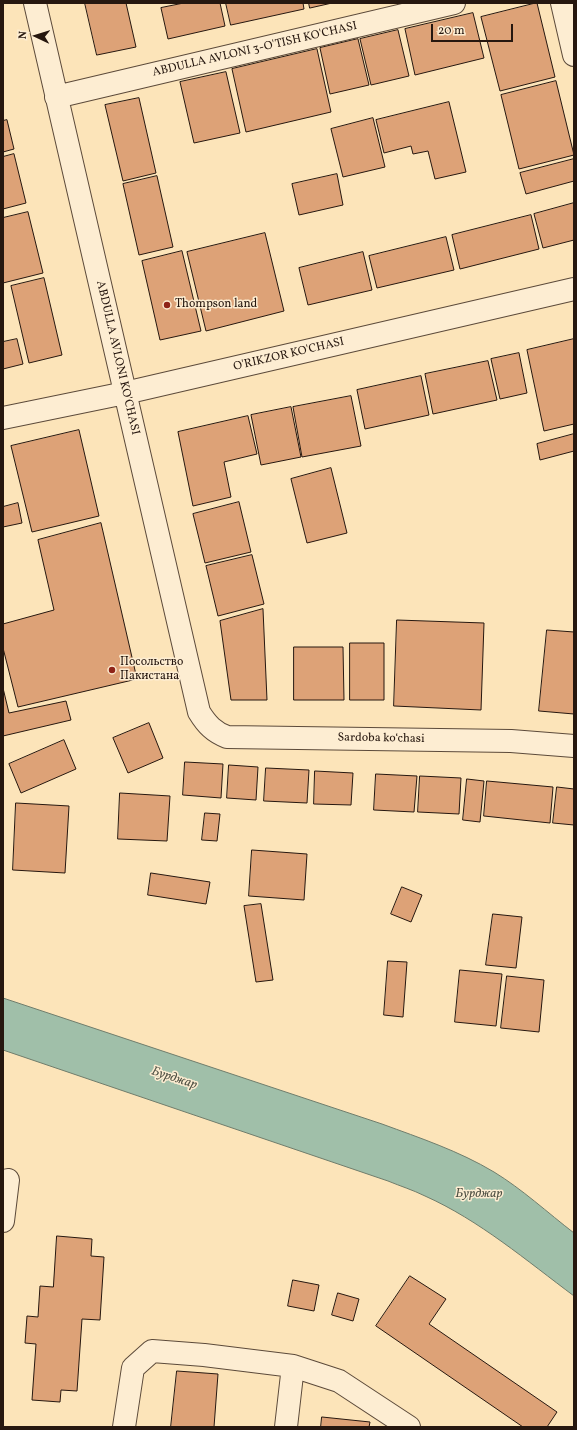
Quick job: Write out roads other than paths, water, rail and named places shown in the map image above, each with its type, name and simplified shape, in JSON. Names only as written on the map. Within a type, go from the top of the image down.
[{"type":"street","name":"ABDULLA AVLONI KO'CHASI","points":[[35,3],[199,712]]},
{"type":"street","name":"ABDULLA AVLONI 3-O'TISH KO'CHASI","points":[[56,97],[454,3]]},
{"type":"street","points":[[562,3],[574,55]]},
{"type":"street","name":"O'RIKZOR KO'CHASI","points":[[3,418],[125,393],[574,289]]},
{"type":"street","name":"Sardoba koʻchasi","points":[[199,712],[211,728],[228,737],[511,741],[574,746]]},
{"type":"street","points":[[3,1221],[8,1180]]},
{"type":"street","points":[[124,1427],[133,1368],[152,1351],[204,1355],[293,1366],[340,1381],[410,1427]]},
{"type":"street","points":[[286,1427],[293,1366]]},
{"type":"water","name":"Бурджар","points":[[3,998],[382,1124],[439,1145],[481,1164],[515,1186],[574,1233],[574,1296],[483,1229],[445,1206],[416,1192],[388,1181],[3,1050]]},
{"type":"place","name":"Thompson land","points":[[167,305]]},
{"type":"place","name":"Посольство Пакистана","points":[[112,670]]}]
